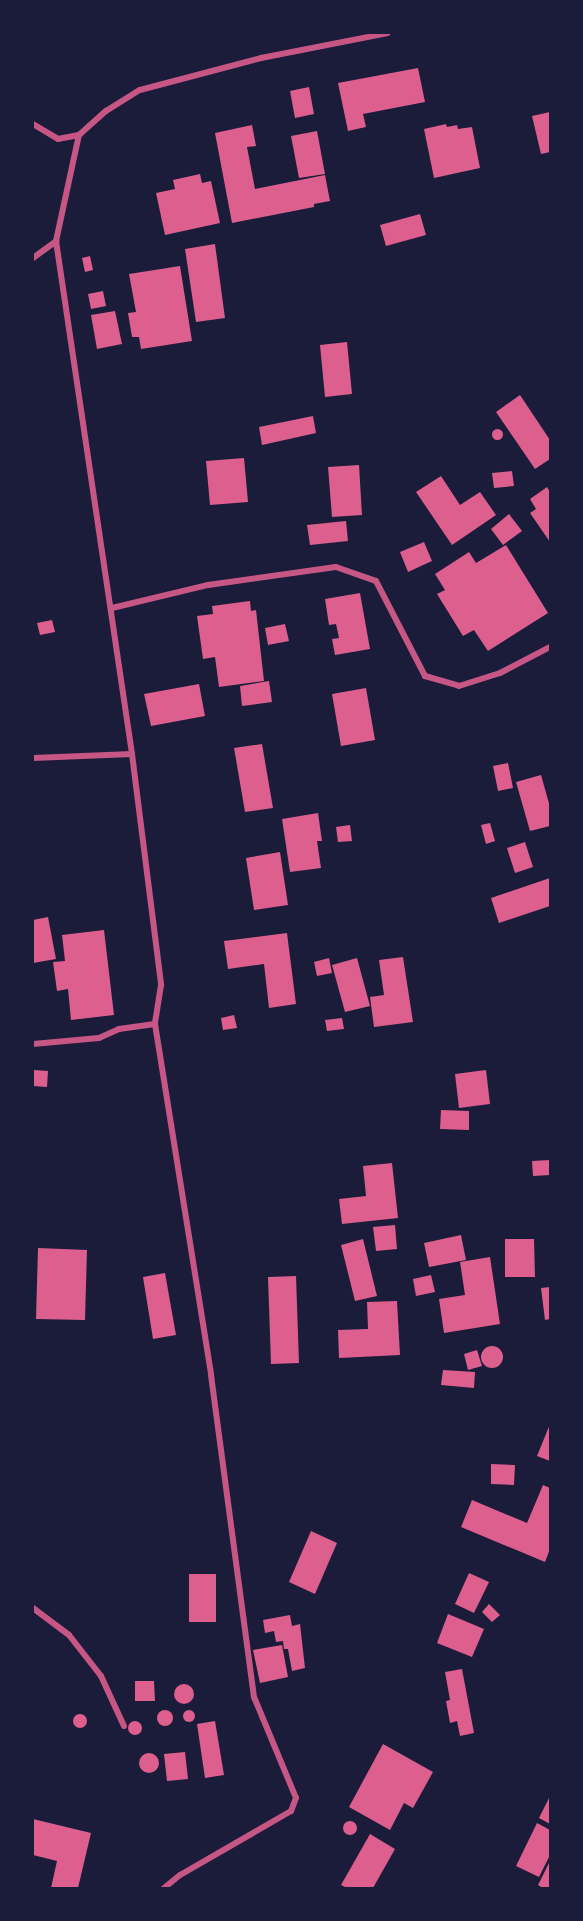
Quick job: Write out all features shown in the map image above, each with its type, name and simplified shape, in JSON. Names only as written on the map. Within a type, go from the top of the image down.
[{"type":"street","points":[[33,124],[58,139],[79,135],[106,111],[140,90],[261,58],[388,33]]},
{"type":"street","points":[[79,135],[56,241],[132,754],[161,986],[155,1024],[211,1375],[254,1696],[296,1798],[291,1811],[180,1875],[164,1888]]},
{"type":"street","points":[[33,258],[56,241]]},
{"type":"street","points":[[112,608],[208,585],[336,567],[376,580],[425,676],[459,686],[500,673],[550,646]]},
{"type":"street","points":[[33,758],[132,754]]},
{"type":"street","points":[[33,1044],[99,1038],[118,1029],[155,1024]]},
{"type":"street","points":[[33,1608],[69,1635],[101,1676],[124,1726]]},
{"type":"building","points":[[418,68],[425,102],[363,114],[366,127],[348,131],[338,83]]},
{"type":"building","points":[[309,87],[314,114],[295,118],[290,91]]},
{"type":"building","points":[[550,112],[550,152],[541,154],[532,116]]},
{"type":"building","points":[[446,124],[447,127],[457,125],[458,129],[472,127],[480,168],[434,178],[424,129]]},
{"type":"building","points":[[252,125],[256,146],[247,147],[255,189],[325,175],[330,201],[314,204],[314,207],[232,223],[215,133]]},
{"type":"building","points":[[317,131],[325,174],[299,178],[291,136]]},
{"type":"building","points":[[200,174],[202,183],[211,181],[220,223],[165,235],[156,193],[175,189],[173,180]]},
{"type":"building","points":[[420,214],[426,235],[386,246],[380,225]]},
{"type":"building","points":[[215,244],[225,318],[196,322],[185,249]]},
{"type":"building","points":[[90,256],[93,270],[85,272],[82,258]]},
{"type":"building","points":[[180,266],[192,341],[141,349],[139,337],[132,337],[128,313],[136,312],[129,274]]},
{"type":"building","points":[[103,291],[106,306],[91,309],[88,294]]},
{"type":"building","points":[[115,311],[122,344],[97,349],[91,315]]},
{"type":"building","points":[[347,342],[352,394],[325,397],[320,345]]},
{"type":"building","points":[[520,395],[550,440],[550,459],[535,469],[496,412]]},
{"type":"building","points":[[313,416],[316,433],[262,445],[259,427]]},
{"type":"building","points":[[497,429],[501,430],[501,438],[497,439],[493,438],[492,434],[493,430]]},
{"type":"building","points":[[244,458],[248,502],[210,505],[206,461]]},
{"type":"building","points":[[359,465],[362,515],[332,517],[328,467]]},
{"type":"building","points":[[512,471],[514,486],[494,488],[492,473]]},
{"type":"building","points":[[441,476],[460,505],[480,492],[496,515],[452,545],[416,492]]},
{"type":"building","points":[[547,487],[550,492],[550,542],[530,513],[536,509],[530,499]]},
{"type":"building","points":[[509,514],[522,531],[503,545],[491,529]]},
{"type":"building","points":[[346,521],[348,541],[310,545],[307,525]]},
{"type":"building","points":[[424,542],[432,561],[408,572],[400,552]]},
{"type":"building","points":[[506,545],[548,613],[488,651],[474,630],[463,636],[437,594],[445,590],[435,574],[469,552],[476,563]]},
{"type":"building","points":[[360,593],[370,649],[335,655],[332,639],[339,638],[336,624],[329,625],[325,599]]},
{"type":"building","points":[[250,601],[251,611],[256,610],[264,681],[219,687],[215,657],[203,659],[197,616],[213,614],[212,606]]},
{"type":"building","points":[[52,620],[55,632],[40,635],[37,623]]},
{"type":"building","points":[[285,624],[289,641],[268,645],[265,628]]},
{"type":"building","points":[[269,681],[272,702],[242,706],[240,686]]},
{"type":"building","points":[[199,684],[205,716],[151,726],[144,694]]},
{"type":"building","points":[[366,688],[375,740],[341,746],[332,694]]},
{"type":"building","points":[[262,744],[273,808],[245,812],[234,748]]},
{"type":"building","points":[[508,763],[513,788],[498,791],[493,766]]},
{"type":"building","points":[[541,775],[550,807],[550,826],[530,831],[516,782]]},
{"type":"building","points":[[318,813],[322,841],[317,841],[321,868],[290,872],[282,819]]},
{"type":"building","points":[[490,823],[495,841],[486,844],[481,825]]},
{"type":"building","points":[[350,825],[352,841],[338,842],[336,827]]},
{"type":"building","points":[[525,842],[533,867],[515,873],[507,848]]},
{"type":"building","points":[[280,852],[288,905],[254,910],[246,858]]},
{"type":"building","points":[[550,878],[550,906],[499,923],[491,898]]},
{"type":"building","points":[[48,917],[56,959],[33,963],[33,920]]},
{"type":"building","points":[[104,930],[114,1015],[71,1020],[68,989],[57,991],[53,962],[65,961],[62,935]]},
{"type":"building","points":[[287,933],[296,1004],[269,1008],[264,964],[228,969],[224,941]]},
{"type":"building","points":[[403,957],[413,1022],[374,1027],[370,997],[384,995],[379,960]]},
{"type":"building","points":[[329,958],[332,973],[317,976],[314,962]]},
{"type":"building","points":[[357,958],[370,1006],[345,1012],[332,965]]},
{"type":"building","points":[[234,1015],[237,1028],[223,1030],[221,1018]]},
{"type":"building","points":[[342,1018],[344,1029],[327,1031],[325,1020]]},
{"type":"building","points":[[34,1070],[48,1071],[47,1087],[33,1086]]},
{"type":"building","points":[[486,1070],[490,1104],[459,1108],[455,1074]]},
{"type":"building","points":[[441,1110],[469,1111],[469,1130],[440,1129]]},
{"type":"building","points":[[550,1160],[550,1175],[533,1176],[532,1161]]},
{"type":"building","points":[[392,1163],[398,1218],[342,1224],[339,1199],[366,1196],[363,1166]]},
{"type":"building","points":[[395,1225],[397,1249],[376,1251],[373,1227]]},
{"type":"building","points":[[461,1235],[466,1260],[429,1267],[424,1243]]},
{"type":"building","points":[[363,1239],[377,1296],[355,1301],[341,1245]]},
{"type":"building","points":[[505,1239],[534,1239],[535,1277],[505,1277]]},
{"type":"building","points":[[38,1248],[87,1250],[85,1320],[36,1319]]},
{"type":"building","points":[[490,1257],[500,1324],[444,1333],[439,1299],[465,1295],[460,1262]]},
{"type":"building","points":[[165,1273],[176,1335],[153,1339],[143,1277]]},
{"type":"building","points":[[431,1275],[435,1292],[416,1296],[413,1279]]},
{"type":"building","points":[[296,1276],[299,1363],[271,1364],[268,1277]]},
{"type":"building","points":[[550,1287],[550,1319],[545,1320],[541,1288]]},
{"type":"building","points":[[397,1301],[400,1355],[339,1358],[338,1330],[368,1329],[367,1302]]},
{"type":"building","points":[[492,1346],[500,1349],[503,1357],[500,1365],[492,1368],[484,1365],[481,1357],[484,1349]]},
{"type":"building","points":[[477,1350],[482,1366],[468,1370],[464,1354]]},
{"type":"building","points":[[443,1370],[475,1372],[474,1388],[441,1385]]},
{"type":"building","points":[[550,1424],[550,1461],[537,1456]]},
{"type":"building","points":[[491,1464],[515,1465],[514,1485],[491,1484]]},
{"type":"building","points":[[543,1485],[550,1488],[550,1549],[545,1562],[461,1527],[472,1500],[527,1523]]},
{"type":"building","points":[[311,1531],[337,1543],[315,1594],[289,1582]]},
{"type":"building","points":[[469,1573],[489,1582],[474,1613],[455,1604]]},
{"type":"building","points":[[189,1574],[216,1574],[216,1622],[189,1622]]},
{"type":"building","points":[[489,1604],[500,1615],[492,1622],[482,1612]]},
{"type":"building","points":[[448,1614],[484,1629],[472,1657],[437,1643]]},
{"type":"building","points":[[290,1615],[292,1626],[300,1624],[305,1668],[292,1671],[288,1649],[284,1649],[283,1641],[276,1642],[274,1631],[265,1633],[263,1620]]},
{"type":"building","points":[[282,1645],[288,1677],[260,1683],[253,1650]]},
{"type":"building","points":[[462,1669],[474,1733],[460,1736],[457,1721],[450,1723],[446,1701],[450,1700],[445,1672]]},
{"type":"building","points":[[135,1681],[154,1681],[155,1701],[135,1701]]},
{"type":"building","points":[[184,1684],[191,1687],[194,1694],[191,1701],[184,1704],[177,1701],[174,1694],[177,1687]]},
{"type":"building","points":[[162,1710],[168,1710],[173,1718],[171,1724],[162,1726],[157,1721],[157,1715]]},
{"type":"building","points":[[191,1710],[195,1716],[191,1722],[187,1722],[183,1714]]},
{"type":"building","points":[[77,1714],[83,1714],[87,1721],[83,1728],[77,1728],[73,1724],[73,1718]]},
{"type":"building","points":[[132,1721],[138,1721],[142,1728],[138,1735],[132,1735],[128,1731],[128,1725]]},
{"type":"building","points":[[215,1721],[224,1775],[205,1778],[197,1724]]},
{"type":"building","points":[[383,1744],[433,1772],[413,1808],[404,1803],[390,1830],[349,1807]]},
{"type":"building","points":[[185,1752],[188,1779],[167,1781],[164,1754]]},
{"type":"building","points":[[149,1753],[156,1756],[159,1763],[156,1770],[149,1773],[142,1770],[139,1763],[142,1756]]},
{"type":"building","points":[[550,1796],[550,1824],[539,1818]]},
{"type":"building","points":[[33,1819],[91,1833],[78,1888],[51,1888],[57,1861],[33,1855]]},
{"type":"building","points":[[347,1821],[353,1821],[357,1828],[353,1835],[347,1835],[343,1831],[343,1825]]},
{"type":"building","points":[[537,1823],[550,1830],[550,1855],[539,1877],[516,1866]]},
{"type":"building","points":[[370,1834],[395,1849],[373,1888],[347,1888],[341,1885]]},
{"type":"building","points":[[550,1861],[550,1888],[543,1888],[538,1885]]}]
